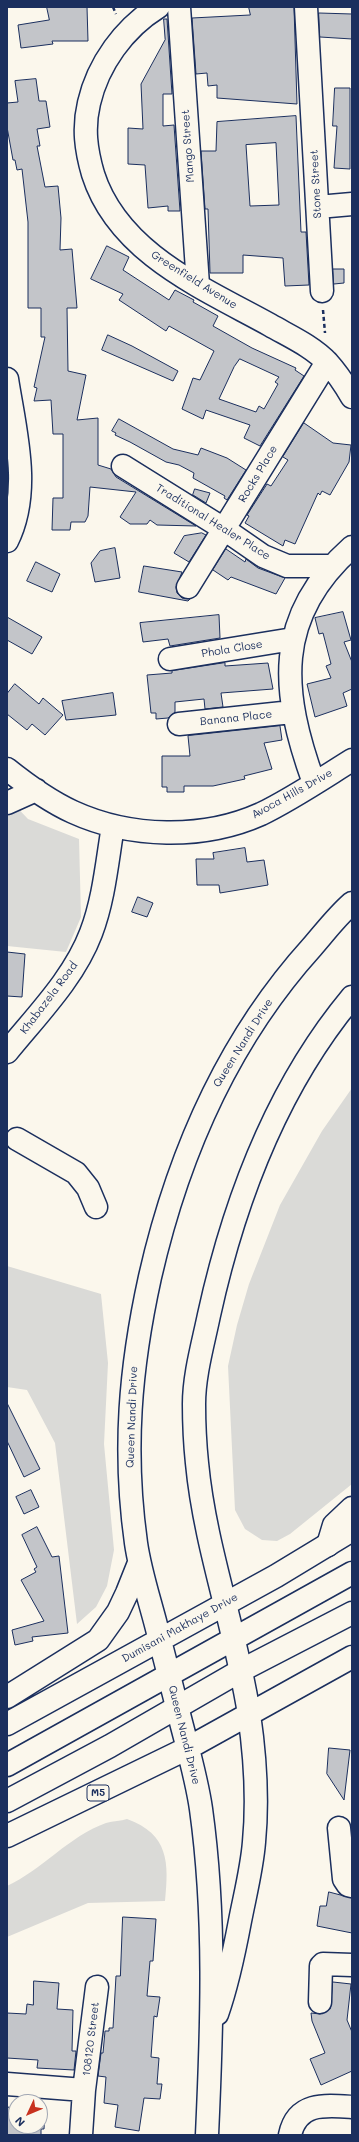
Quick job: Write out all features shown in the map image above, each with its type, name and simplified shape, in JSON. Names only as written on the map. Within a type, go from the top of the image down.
[{"type":"main road","name":"Greenfield Avenue","points":[[158,7],[135,24],[125,34],[99,73],[90,96],[85,118],[85,140],[96,181],[117,220],[146,250],[198,285],[301,342],[327,362],[352,397]]},
{"type":"main road","name":"Mango Street","points":[[179,7],[198,285]]},
{"type":"main road","name":"Stone Street","points":[[306,7],[322,291]]},
{"type":"main road","points":[[318,207],[352,204]]},
{"type":"main road","name":"Rocks Place","points":[[188,587],[327,362]]},
{"type":"main road","points":[[7,379],[20,468],[19,501],[9,528]]},
{"type":"main road","name":"Traditional Healer Place","points":[[123,466],[224,529],[263,556],[275,562],[297,567],[331,566]]},
{"type":"main road","points":[[314,783],[301,746],[292,712],[290,666],[293,638],[313,591],[331,566],[352,547]]},
{"type":"main road","name":"Phola Close","points":[[170,659],[293,638]]},
{"type":"main road","name":"Banana Place","points":[[179,724],[292,712]]},
{"type":"main road","name":"Avoca Hills Drive","points":[[7,769],[36,790],[72,812],[113,826],[173,833],[215,829],[261,814],[352,760]]},
{"type":"main road","points":[[7,803],[36,790]]},
{"type":"main road","name":"Khabazela Road","points":[[7,1052],[57,992],[77,963],[91,934],[101,902],[113,826]]},
{"type":"main road","name":"Queen Nandi Drive","points":[[206,2135],[211,2030],[211,1922],[208,1868],[200,1805],[188,1748],[139,1562],[128,1458],[132,1375],[143,1308],[162,1223],[187,1151],[211,1096],[239,1045],[280,984],[352,904]]},
{"type":"main road","name":"Queen Nandi Drive","points":[[211,2030],[228,1984],[254,1844],[256,1799],[249,1714],[226,1603],[206,1523],[197,1463],[194,1403],[200,1355],[225,1253],[248,1180],[285,1098],[315,1046],[352,996]]},
{"type":"main road","points":[[17,1139],[76,1173],[88,1188],[96,1207]]},
{"type":"main road","points":[[328,1545],[334,1526],[352,1508]]},
{"type":"main road","name":"Dumisani Makhaye Drive","points":[[7,1724],[226,1603],[352,1530]]},
{"type":"main road","points":[[7,1697],[98,1640],[118,1612],[128,1593],[139,1562]]},
{"type":"main road","points":[[7,1765],[352,1573]]},
{"type":"main road","points":[[7,1801],[40,1785],[240,1671],[352,1613]]},
{"type":"main road","name":"M5","points":[[7,1836],[188,1748],[352,1657]]},
{"type":"main road","points":[[339,1828],[344,1879],[348,1885],[352,1886]]},
{"type":"main road","points":[[320,2002],[321,1966],[323,1964],[349,1956]]},
{"type":"main road","name":"108120 Street","points":[[81,2135],[84,2090],[97,1987]]},
{"type":"main road","name":"108120 Street","points":[[7,2084],[84,2090]]},
{"type":"main road","points":[[290,2135],[295,2122],[305,2111],[320,2106],[352,2107]]},
{"type":"path","points":[[322,291],[327,362]]},
{"type":"shaded area","points":[[7,797],[28,819],[79,839],[81,917],[66,952],[7,946]]},
{"type":"shaded area","points":[[352,1088],[352,1484],[290,1534],[277,1541],[262,1540],[245,1529],[235,1510],[228,1366],[237,1325],[249,1284],[280,1205],[322,1131]]},
{"type":"shaded area","points":[[7,1266],[101,1294],[108,1363],[104,1444],[114,1550],[107,1586],[96,1607],[77,1624],[55,1443],[27,1390],[7,1387]]},
{"type":"shaded area","points":[[127,1819],[141,1825],[159,1842],[166,1862],[167,1874],[165,1901],[88,1903],[7,1937],[7,1886],[32,1871],[80,1836],[106,1823]]},
{"type":"building","points":[[47,7],[87,7],[88,41],[52,41],[53,44],[21,48],[18,25],[49,20]]},
{"type":"building","points":[[249,7],[294,7],[297,104],[217,98],[217,85],[208,86],[207,73],[196,74],[192,18],[250,15]]},
{"type":"building","points":[[319,13],[352,14],[352,39],[320,37]]},
{"type":"building","points":[[164,19],[167,19],[172,94],[163,94],[163,126],[174,125],[180,211],[168,211],[168,206],[148,208],[145,165],[128,164],[128,128],[143,129],[141,84],[165,40]]},
{"type":"building","points":[[36,79],[39,101],[46,101],[50,127],[37,129],[40,146],[37,146],[45,187],[58,186],[61,218],[60,250],[72,249],[77,308],[67,308],[68,371],[86,375],[77,420],[98,418],[98,465],[111,469],[116,477],[196,526],[157,525],[150,520],[147,524],[130,524],[120,517],[136,492],[90,487],[88,516],[85,522],[71,522],[70,530],[52,530],[53,498],[63,498],[63,434],[53,434],[51,400],[34,401],[37,388],[34,387],[45,337],[41,337],[41,308],[28,308],[28,222],[22,169],[17,170],[15,160],[13,160],[7,127],[7,103],[18,102],[15,81]]},
{"type":"building","points":[[335,88],[350,88],[350,169],[334,168],[337,126],[333,126]]},
{"type":"building","points":[[296,116],[301,232],[306,232],[309,285],[285,286],[283,258],[243,255],[243,273],[210,273],[208,209],[205,209],[201,151],[216,151],[217,122]],"holes":[[[276,143],[279,205],[250,206],[246,145]]]},
{"type":"building","points":[[107,246],[129,257],[123,270],[169,300],[175,290],[194,300],[193,302],[218,316],[213,326],[252,348],[296,368],[295,370],[304,376],[260,446],[244,438],[250,425],[206,410],[203,419],[182,409],[193,378],[200,380],[214,351],[169,326],[166,331],[119,300],[123,294],[91,279]],"holes":[[[240,359],[279,377],[275,382],[278,384],[264,409],[259,406],[256,412],[219,399],[234,367]]]},
{"type":"building","points":[[333,269],[344,269],[344,283],[334,284]]},
{"type":"building","points":[[108,335],[178,371],[173,381],[102,350]]},
{"type":"building","points":[[119,419],[173,449],[198,455],[201,448],[227,458],[246,470],[227,500],[224,498],[225,496],[193,478],[194,473],[179,465],[166,462],[115,435],[116,433],[112,431]]},
{"type":"building","points":[[304,423],[333,443],[351,445],[349,462],[330,495],[322,491],[320,495],[318,493],[295,544],[285,540],[283,546],[245,523],[249,516],[247,515],[267,484],[271,486],[288,460],[283,457]]},
{"type":"building","points":[[195,489],[210,493],[206,503],[193,495]]},
{"type":"building","points":[[202,533],[206,535],[189,562],[174,553],[184,536]]},
{"type":"building","points":[[115,548],[120,578],[95,582],[91,563],[100,551]]},
{"type":"building","points":[[226,549],[245,562],[246,559],[258,568],[285,578],[276,594],[231,577],[228,580],[213,570]]},
{"type":"building","points":[[36,562],[60,574],[52,592],[27,581]]},
{"type":"building","points":[[144,566],[182,572],[176,587],[177,593],[182,598],[190,599],[188,601],[139,592]]},
{"type":"building","points":[[343,612],[351,640],[344,642],[352,662],[352,689],[343,693],[347,706],[315,717],[307,684],[331,678],[326,666],[331,664],[323,633],[319,634],[315,618]]},
{"type":"building","points":[[219,615],[220,638],[170,646],[168,639],[143,642],[140,623]]},
{"type":"building","points":[[7,617],[42,637],[32,654],[7,640]]},
{"type":"building","points":[[225,663],[225,666],[268,663],[273,689],[221,693],[223,707],[205,709],[204,699],[175,702],[175,712],[168,718],[156,719],[156,713],[151,713],[147,675],[172,673],[172,671]]},
{"type":"building","points":[[15,684],[39,704],[43,698],[63,715],[45,735],[32,724],[27,730],[7,714],[7,694]]},
{"type":"building","points":[[113,693],[116,715],[66,720],[62,701]]},
{"type":"building","points":[[280,726],[282,740],[264,743],[272,769],[244,776],[245,779],[213,786],[184,786],[184,792],[167,792],[167,787],[162,787],[162,756],[190,756],[188,736]]},
{"type":"building","points":[[245,848],[247,862],[264,860],[268,885],[220,893],[219,885],[197,885],[196,859],[214,859],[213,853]]},
{"type":"building","points":[[138,897],[153,903],[147,917],[132,912]]},
{"type":"building","points":[[7,952],[25,954],[22,997],[7,996]]},
{"type":"building","points":[[7,1403],[40,1469],[24,1477],[7,1441]]},
{"type":"building","points":[[31,1490],[39,1507],[24,1514],[16,1497]]},
{"type":"building","points":[[37,1527],[52,1557],[59,1556],[68,1633],[32,1637],[33,1641],[15,1645],[12,1630],[44,1621],[21,1580],[36,1572],[34,1569],[37,1567],[22,1535]]},
{"type":"building","points":[[329,1748],[350,1750],[344,1800],[327,1774]]},
{"type":"building","points":[[329,1892],[352,1898],[352,1933],[317,1926],[320,1906],[326,1906]]},
{"type":"building","points":[[123,1917],[156,1919],[153,1961],[150,1961],[147,1996],[160,1997],[157,2017],[154,2016],[151,2057],[159,2058],[157,2084],[162,2084],[160,2099],[144,2098],[139,2131],[115,2127],[118,2105],[104,2103],[106,2077],[98,2076],[101,2053],[103,2053],[105,2031],[109,2031],[109,2028],[113,2028],[116,1976],[120,1976]]},
{"type":"building","points":[[34,1981],[59,1983],[57,2009],[73,2010],[72,2051],[76,2051],[74,2070],[37,2068],[38,2060],[7,2058],[7,2013],[26,2014],[27,2004],[33,2005]]},
{"type":"building","points":[[333,1982],[351,1984],[347,2020],[352,2032],[352,2071],[321,2085],[310,2059],[325,2053],[312,2021],[311,2013],[320,2014],[330,2009]]},
{"type":"building","points":[[7,2107],[8,2134],[41,2134],[41,2135],[7,2135]]}]
